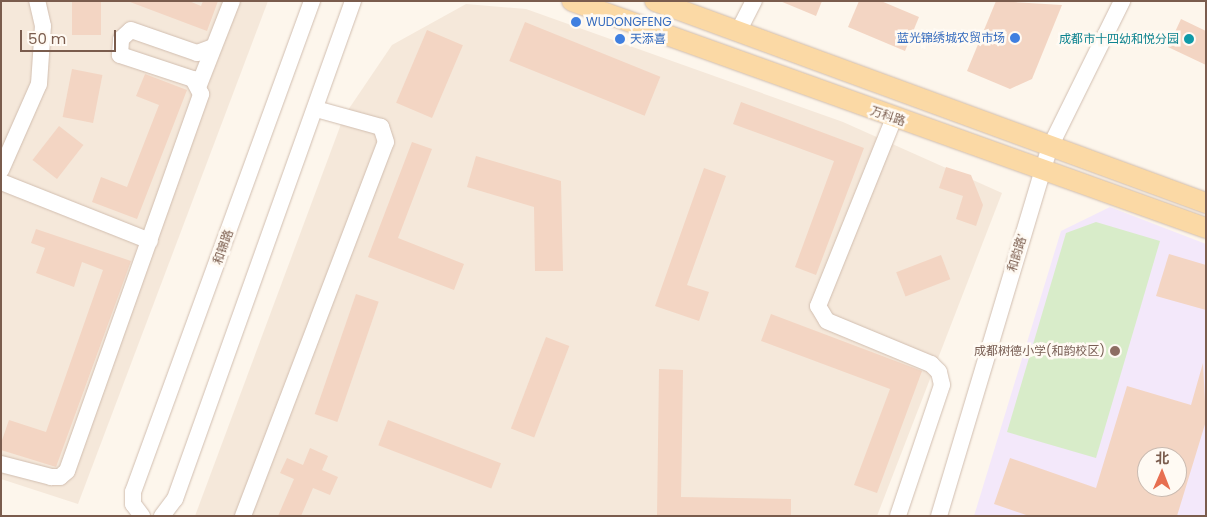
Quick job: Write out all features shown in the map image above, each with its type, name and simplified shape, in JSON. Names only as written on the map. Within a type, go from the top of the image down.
[{"type":"main road","name":"万科路","points":[[572,1],[894,118],[1043,168],[1206,228]]},
{"type":"main road","points":[[655,1],[1206,203]]},
{"type":"street","points":[[1,170],[39,84],[43,26],[37,1]]},
{"type":"street","points":[[1,464],[51,477],[60,477],[67,471],[150,242],[201,94],[199,85],[210,48],[232,1]]},
{"type":"street","name":"和锦路","points":[[142,516],[133,504],[132,492],[312,1]]},
{"type":"street","points":[[162,516],[175,498],[353,1]]},
{"type":"street","points":[[738,32],[754,1]]},
{"type":"street","name":"和韵路’","points":[[939,516],[1050,147],[1122,1]]},
{"type":"street","points":[[199,85],[193,79],[120,55],[118,46],[131,30],[197,53],[210,48]]},
{"type":"street","points":[[243,516],[386,142],[381,127],[316,108]]},
{"type":"street","points":[[894,118],[818,306],[827,321],[931,364],[938,372],[942,385],[898,516]]},
{"type":"street","points":[[1,182],[150,242]]},
{"type":"street","points":[[174,516],[175,498]]},
{"type":"shaded area","points":[[1,1],[268,1],[78,504],[1,479]]},
{"type":"shaded area","points":[[466,4],[526,9],[843,122],[1002,193],[877,516],[195,516],[344,116],[392,45]]},
{"type":"shaded area","name":"成都树德小学(和韵校区)","points":[[1110,207],[1206,244],[1206,516],[974,516],[1061,231]]},
{"type":"green space","points":[[1096,222],[1160,241],[1096,458],[1007,432],[1066,233]]},
{"type":"building","points":[[72,1],[101,1],[101,35],[72,35]]},
{"type":"building","points":[[189,1],[201,6],[203,1],[218,1],[207,31],[130,2]]},
{"type":"building","points":[[780,1],[822,1],[816,16]]},
{"type":"building","points":[[859,1],[881,1],[919,17],[905,51],[848,27]]},
{"type":"building","name":"蓝光锦绣城农贸市场","points":[[996,1],[1062,5],[1032,79],[1010,89],[967,71]]},
{"type":"building","name":"成都市十四幼和悦分园","points":[[1181,19],[1206,31],[1206,65],[1168,47]]},
{"type":"building","points":[[525,22],[660,77],[645,116],[509,61]]},
{"type":"building","points":[[427,30],[463,45],[432,118],[396,103]]},
{"type":"building","points":[[72,69],[102,75],[93,123],[63,117]]},
{"type":"building","points":[[145,74],[187,90],[137,219],[92,202],[101,177],[127,187],[159,105],[136,96]]},
{"type":"building","points":[[741,102],[864,148],[816,275],[795,267],[834,161],[733,124]]},
{"type":"building","points":[[59,126],[83,145],[57,179],[33,160]]},
{"type":"building","points":[[412,142],[432,149],[398,238],[464,264],[454,290],[368,257]]},
{"type":"building","points":[[476,156],[561,181],[563,271],[535,271],[534,207],[467,187]]},
{"type":"building","points":[[946,167],[971,175],[983,205],[976,226],[956,219],[963,196],[939,188]]},
{"type":"building","points":[[704,168],[726,176],[687,285],[709,292],[699,321],[655,306]]},
{"type":"building","points":[[36,229],[131,261],[56,467],[1,450],[1,443],[9,420],[46,432],[103,270],[82,262],[74,287],[36,273],[45,248],[31,243]]},
{"type":"building","points":[[1169,254],[1206,265],[1206,310],[1156,296]]},
{"type":"building","points":[[941,255],[950,279],[906,296],[896,272]]},
{"type":"building","points":[[356,294],[379,302],[337,422],[315,414]]},
{"type":"building","points":[[771,314],[922,371],[877,493],[854,485],[890,389],[761,341]]},
{"type":"building","points":[[546,337],[569,346],[534,437],[511,428]]},
{"type":"building","points":[[1203,363],[1206,421],[1187,483],[1187,447],[1137,447],[1137,497],[1183,497],[1177,516],[1029,516],[994,504],[1010,458],[1096,488],[1127,386],[1191,405]]},
{"type":"building","points":[[659,369],[683,370],[681,497],[791,499],[791,516],[657,516]]},
{"type":"building","points":[[388,420],[501,463],[491,489],[378,445]]},
{"type":"building","points":[[310,448],[328,456],[322,470],[338,477],[330,495],[313,488],[301,516],[278,516],[294,479],[280,473],[287,458],[303,465]]},
{"type":"place","name":"WUDONGFENG","points":[[576,22]]},
{"type":"place","name":"蓝光锦绣城农贸市场","points":[[1015,38]]},
{"type":"place","name":"天添喜","points":[[620,39]]},
{"type":"place","name":"成都市十四幼和悦分园","points":[[1189,39]]},
{"type":"place","name":"成都树德小学(和韵校区)","points":[[1115,351]]}]
